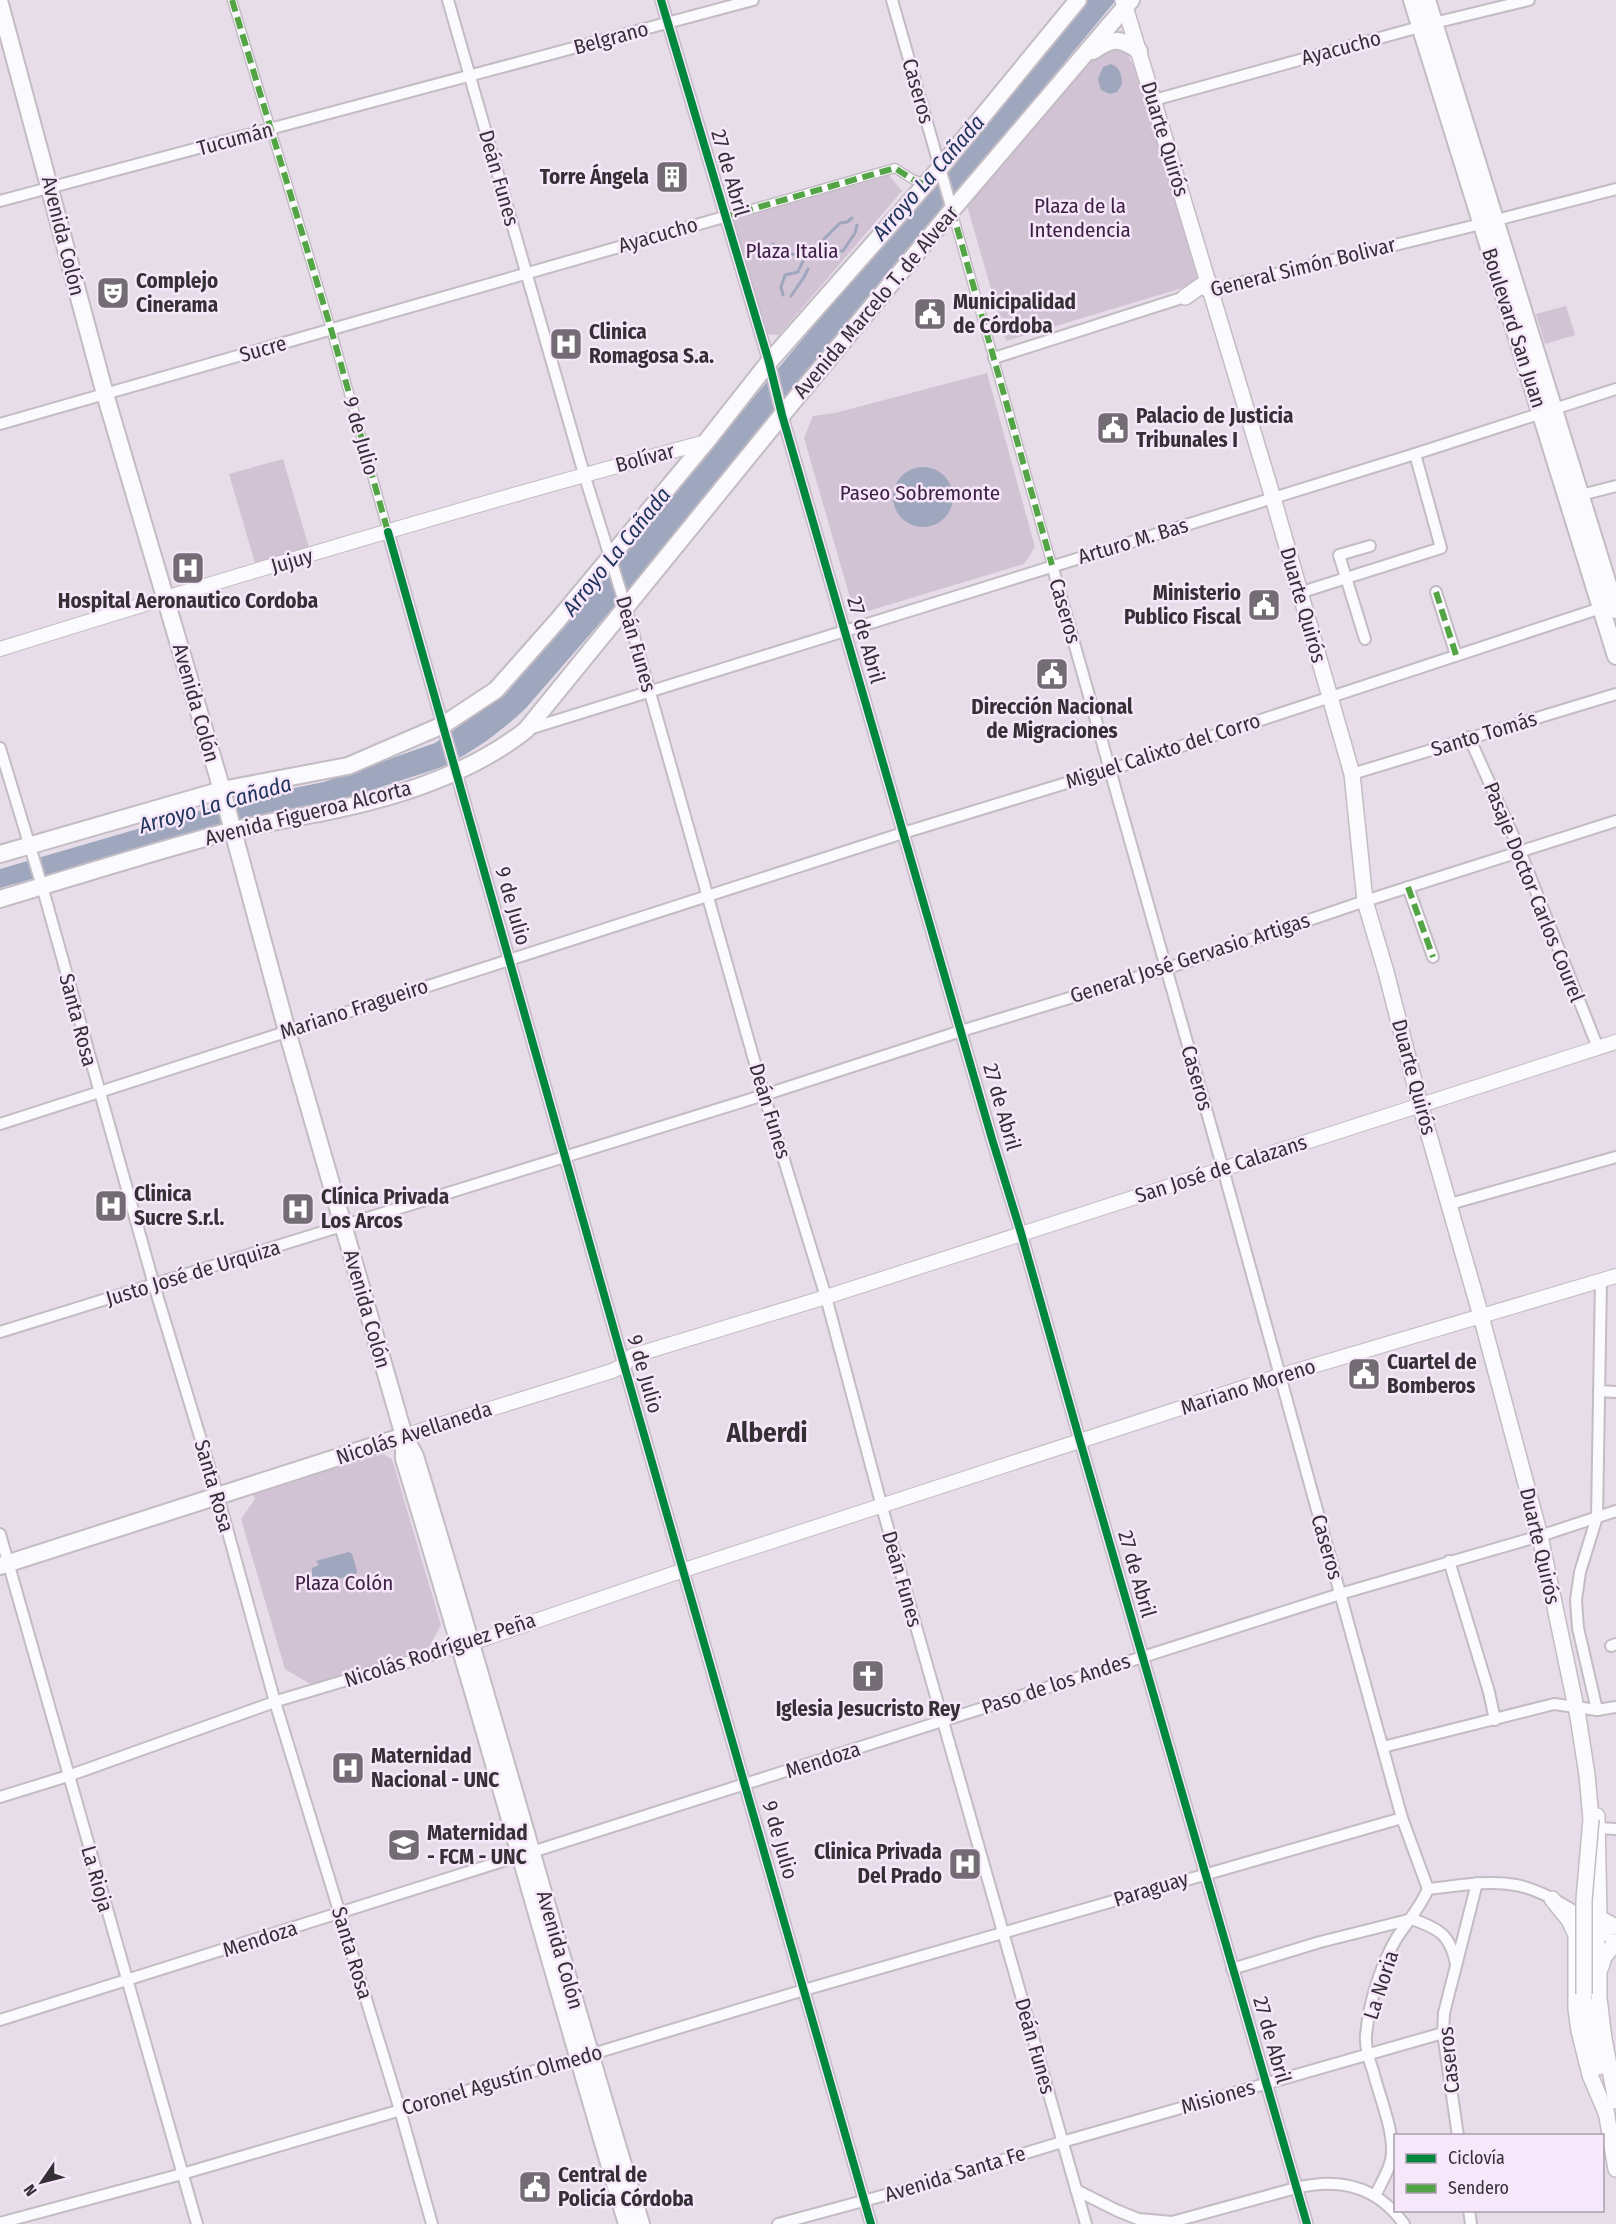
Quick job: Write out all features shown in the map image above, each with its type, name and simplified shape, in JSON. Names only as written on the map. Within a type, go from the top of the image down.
[{"type":"main road","name":"Avenida Marcelo T. de Alvear","points":[[610,556],[706,442],[769,362],[940,168],[1078,0]]},
{"type":"main road","name":"Boulevard San Juan","points":[[1412,0],[1427,25],[1548,411],[1612,606]]},
{"type":"main road","name":"Boulevard San Juan","points":[[1427,0],[1427,25]]},
{"type":"main road","name":"Avenida Marcelo T. de Alvear","points":[[626,608],[952,210],[1084,57],[1127,2]]},
{"type":"main road","name":"Duarte Quirós","points":[[1127,2],[1139,51],[1273,498],[1352,774],[1365,901],[1540,1536],[1576,1706],[1594,1824],[1584,1900],[1584,1994],[1616,2169]]},
{"type":"main road","name":"Avenida Colón","points":[[0,4],[105,394],[222,790],[287,1031],[404,1436],[404,1459],[466,1644],[583,2057],[627,2224]]},
{"type":"main road","points":[[1084,57],[1112,41],[1128,43],[1139,51]]},
{"type":"main road","points":[[1185,297],[1209,285]]},
{"type":"main road","name":"Boulevard San Juan","points":[[1548,411],[1581,495],[1612,606],[1616,656]]},
{"type":"main road","name":"Avenida Figueroa Alcorta","points":[[0,854],[222,790],[348,766],[443,725],[496,690],[610,556]]},
{"type":"main road","name":"Avenida Figueroa Alcorta","points":[[0,899],[232,831],[362,804],[456,772],[513,740],[526,730],[626,608]]},
{"type":"main road","name":"Nicolás Avellaneda","points":[[4,1565],[404,1436]]},
{"type":"main road","points":[[1587,1775],[1576,1907],[1587,1912],[1616,1937],[1604,1957],[1599,1973]]},
{"type":"main road","points":[[1594,1824],[1599,1998],[1602,2029],[1616,2101]]},
{"type":"main road","points":[[1552,1899],[1569,1920],[1576,1935],[1576,2009],[1579,2031],[1590,2075],[1607,2115]]},
{"type":"main road","points":[[1577,1952],[1584,1929],[1598,1922]]},
{"type":"main road","name":"Avenida Colón","points":[[583,2057],[641,2224]]},
{"type":"street","name":"9 de Julio","points":[[232,0],[331,329],[624,1365],[871,2224]]},
{"type":"street","name":"Deán Funes","points":[[448,0],[584,474],[626,608],[765,1095],[826,1297],[882,1507],[1086,2224]]},
{"type":"street","name":"27 de Abril","points":[[661,0],[769,362],[1307,2224]]},
{"type":"street","name":"Belgrano","points":[[470,76],[753,0]]},
{"type":"street","name":"Caseros","points":[[892,0],[1223,1169],[1402,1818],[1428,1889]]},
{"type":"street","name":"Ayacucho","points":[[1154,100],[1427,25],[1529,0]]},
{"type":"street","name":"Tucumán","points":[[0,201],[470,76]]},
{"type":"street","name":"Ayacucho","points":[[526,273],[895,168],[926,184]]},
{"type":"street","name":"General Simón Bolivar","points":[[1209,285],[1488,222],[1616,189]]},
{"type":"street","name":"Sucre","points":[[0,424],[526,273]]},
{"type":"street","name":"General Simón Bolivar","points":[[994,358],[1185,297]]},
{"type":"street","name":"Arturo M. Bas","points":[[526,730],[1415,454],[1616,389]]},
{"type":"street","name":"Bolívar","points":[[584,474],[706,442]]},
{"type":"street","points":[[1299,593],[1441,548],[1415,454]]},
{"type":"street","name":"Jujuy","points":[[0,649],[584,474]]},
{"type":"street","points":[[1581,495],[1616,486]]},
{"type":"street","points":[[1365,639],[1339,555],[1370,546]]},
{"type":"street","points":[[1436,592],[1456,655]]},
{"type":"street","name":"Miguel Calixto del Corro","points":[[708,896],[903,832],[1109,770],[1329,696],[1612,606]]},
{"type":"street","name":"Santo Tomás","points":[[1352,774],[1616,694]]},
{"type":"street","name":"Pasaje Doctor Carlos Courel","points":[[1469,737],[1520,851],[1598,1048]]},
{"type":"street","name":"Santa Rosa","points":[[0,748],[42,886],[154,1285],[218,1496],[274,1702],[400,2110],[432,2224]]},
{"type":"street","name":"General José Gervasio Artigas","points":[[765,1095],[961,1031],[1165,969],[1365,901],[1616,821]]},
{"type":"street","points":[[1408,887],[1433,957]]},
{"type":"street","name":"Mariano Fragueiro","points":[[0,1124],[708,896]]},
{"type":"street","name":"San José de Calazans","points":[[826,1297],[1616,1041]]},
{"type":"street","name":"Justo José de Urquiza","points":[[0,1332],[765,1095]]},
{"type":"street","points":[[1450,1204],[1616,1157]]},
{"type":"street","name":"Mariano Moreno","points":[[882,1507],[1279,1376],[1616,1275]]},
{"type":"street","points":[[1597,1710],[1578,1628],[1576,1600],[1580,1572],[1597,1517],[1601,1280]]},
{"type":"street","name":"Nicolás Avellaneda","points":[[404,1436],[624,1365],[632,1356],[826,1297]]},
{"type":"street","points":[[1599,1391],[1616,1392]]},
{"type":"street","name":"Nicolás Rodríguez Peña","points":[[0,1797],[68,1776],[274,1702],[466,1644],[684,1570],[882,1507]]},
{"type":"street","name":"Paso de los Andes","points":[[942,1720],[1340,1594],[1540,1536],[1616,1511]]},
{"type":"street","name":"La Rioja","points":[[0,1534],[4,1565],[68,1776],[197,2224]]},
{"type":"street","points":[[1449,1561],[1489,1692],[1495,1720]]},
{"type":"street","points":[[1383,1747],[1554,1704],[1597,1710],[1616,1707]]},
{"type":"street","name":"Mendoza","points":[[0,2020],[746,1785],[942,1720]]},
{"type":"street","name":"Paraguay","points":[[1003,1933],[1204,1873],[1402,1818]]},
{"type":"street","points":[[1594,1824],[1616,1828]]},
{"type":"street","name":"Caseros","points":[[1458,2134],[1443,2033],[1444,2013],[1477,1883]]},
{"type":"street","points":[[1412,1919],[1428,1889],[1477,1883],[1514,1884],[1535,1889],[1552,1899],[1576,1907]]},
{"type":"street","points":[[1232,1969],[1320,1942],[1412,1919],[1443,1934],[1453,1948],[1456,1967]]},
{"type":"street","name":"La Noria","points":[[1376,2194],[1390,2163],[1392,2152],[1390,2135],[1365,2038],[1378,1980],[1396,1939],[1412,1919]]},
{"type":"street","name":"Coronel Agustín Olmedo","points":[[0,2223],[182,2174],[1003,1933]]},
{"type":"street","name":"Misiones","points":[[1062,2142],[1443,2033]]},
{"type":"street","name":"Avenida Santa Fe","points":[[778,2224],[865,2201],[1062,2142]]},
{"type":"street","points":[[1076,2190],[1138,2219],[1172,2222],[1316,2183],[1332,2182],[1376,2194],[1404,2224]]},
{"type":"green space","name":"Plaza de la Intendencia","points":[[1118,46],[1126,52],[1139,75],[1199,283],[1006,341],[966,202],[1094,58]]},
{"type":"green space","name":"Plaza Italia","points":[[887,173],[902,191],[779,335],[767,334],[733,220]]},
{"type":"green space","points":[[1566,306],[1575,335],[1545,344],[1536,314]]},
{"type":"green space","name":"Paseo Sobremonte","points":[[987,373],[1035,547],[1024,564],[855,615],[804,438],[813,416],[835,413]]},
{"type":"green space","points":[[283,459],[309,548],[255,563],[229,474]]},
{"type":"green space","name":"Plaza Colón","points":[[383,1454],[392,1459],[441,1625],[429,1647],[312,1685],[285,1669],[241,1519],[255,1499],[253,1493]]},
{"type":"water","points":[[1086,0],[1116,0],[625,594],[526,708],[507,725],[476,748],[442,767],[332,803],[252,817],[0,888],[0,869],[244,798],[324,782],[435,743],[506,694]]},
{"type":"water","points":[[1111,64],[1120,72],[1122,84],[1117,92],[1110,94],[1101,90],[1098,79],[1103,67]]},
{"type":"water","points":[[923,467],[935,469],[948,480],[953,497],[951,509],[940,522],[923,527],[911,525],[898,514],[893,497],[895,485],[906,472]]},
{"type":"water","points":[[349,1552],[352,1554],[356,1574],[322,1583],[321,1580],[316,1580],[312,1576],[312,1568],[319,1565],[316,1561]]},
{"type":"waterway","points":[[824,239],[840,223],[852,218]]},
{"type":"waterway","name":"Arroyo La Cañada","points":[[827,250],[843,251],[855,233],[857,225]]},
{"type":"waterway","points":[[773,244],[786,255],[796,254]]},
{"type":"waterway","points":[[783,295],[781,287],[785,275],[798,272],[803,261]]},
{"type":"waterway","points":[[791,296],[808,269]]},
{"type":"marked path","points":[[232,0],[331,329],[388,532]]},
{"type":"marked path","points":[[724,217],[895,168],[926,185]]},
{"type":"marked path","points":[[952,210],[1052,565]]},
{"type":"marked path","points":[[1436,592],[1456,655]]},
{"type":"marked path","points":[[1408,887],[1433,957]]},
{"type":"cycle path","points":[[661,0],[769,362],[782,415],[1307,2224]]},
{"type":"cycle path","points":[[388,532],[871,2224]]},
{"type":"place","name":"Torre Ángela","points":[[672,177]]},
{"type":"place","name":"Complejo Cinerama","points":[[113,293]]},
{"type":"place","name":"Municipalidad de Córdoba","points":[[930,314]]},
{"type":"place","name":"Clinica Romagosa S.a.","points":[[566,344]]},
{"type":"place","name":"Palacio de Justicia Tribunales I","points":[[1113,428]]},
{"type":"place","name":"Hospital Aeronautico Cordoba","points":[[188,568]]},
{"type":"place","name":"Ministerio Publico Fiscal","points":[[1264,605]]},
{"type":"place","name":"Dirección Nacional de Migraciones","points":[[1052,674]]},
{"type":"place","name":"Clinica Sucre S.r.l.","points":[[111,1206]]},
{"type":"place","name":"Clínica Privada Los Arcos","points":[[298,1209]]},
{"type":"place","name":"Cuartel de Bomberos","points":[[1364,1374]]},
{"type":"place","name":"Iglesia Jesucristo Rey","points":[[868,1676]]},
{"type":"place","name":"Maternidad Nacional - UNC","points":[[348,1768]]},
{"type":"place","name":"Maternidad - FCM - UNC","points":[[404,1845]]},
{"type":"place","name":"Clinica Privada Del Prado","points":[[965,1864]]},
{"type":"place","name":"Central de Policía Córdoba","points":[[535,2187]]},
{"type":"district","name":"Alberdi","points":[[767,1433]]}]
